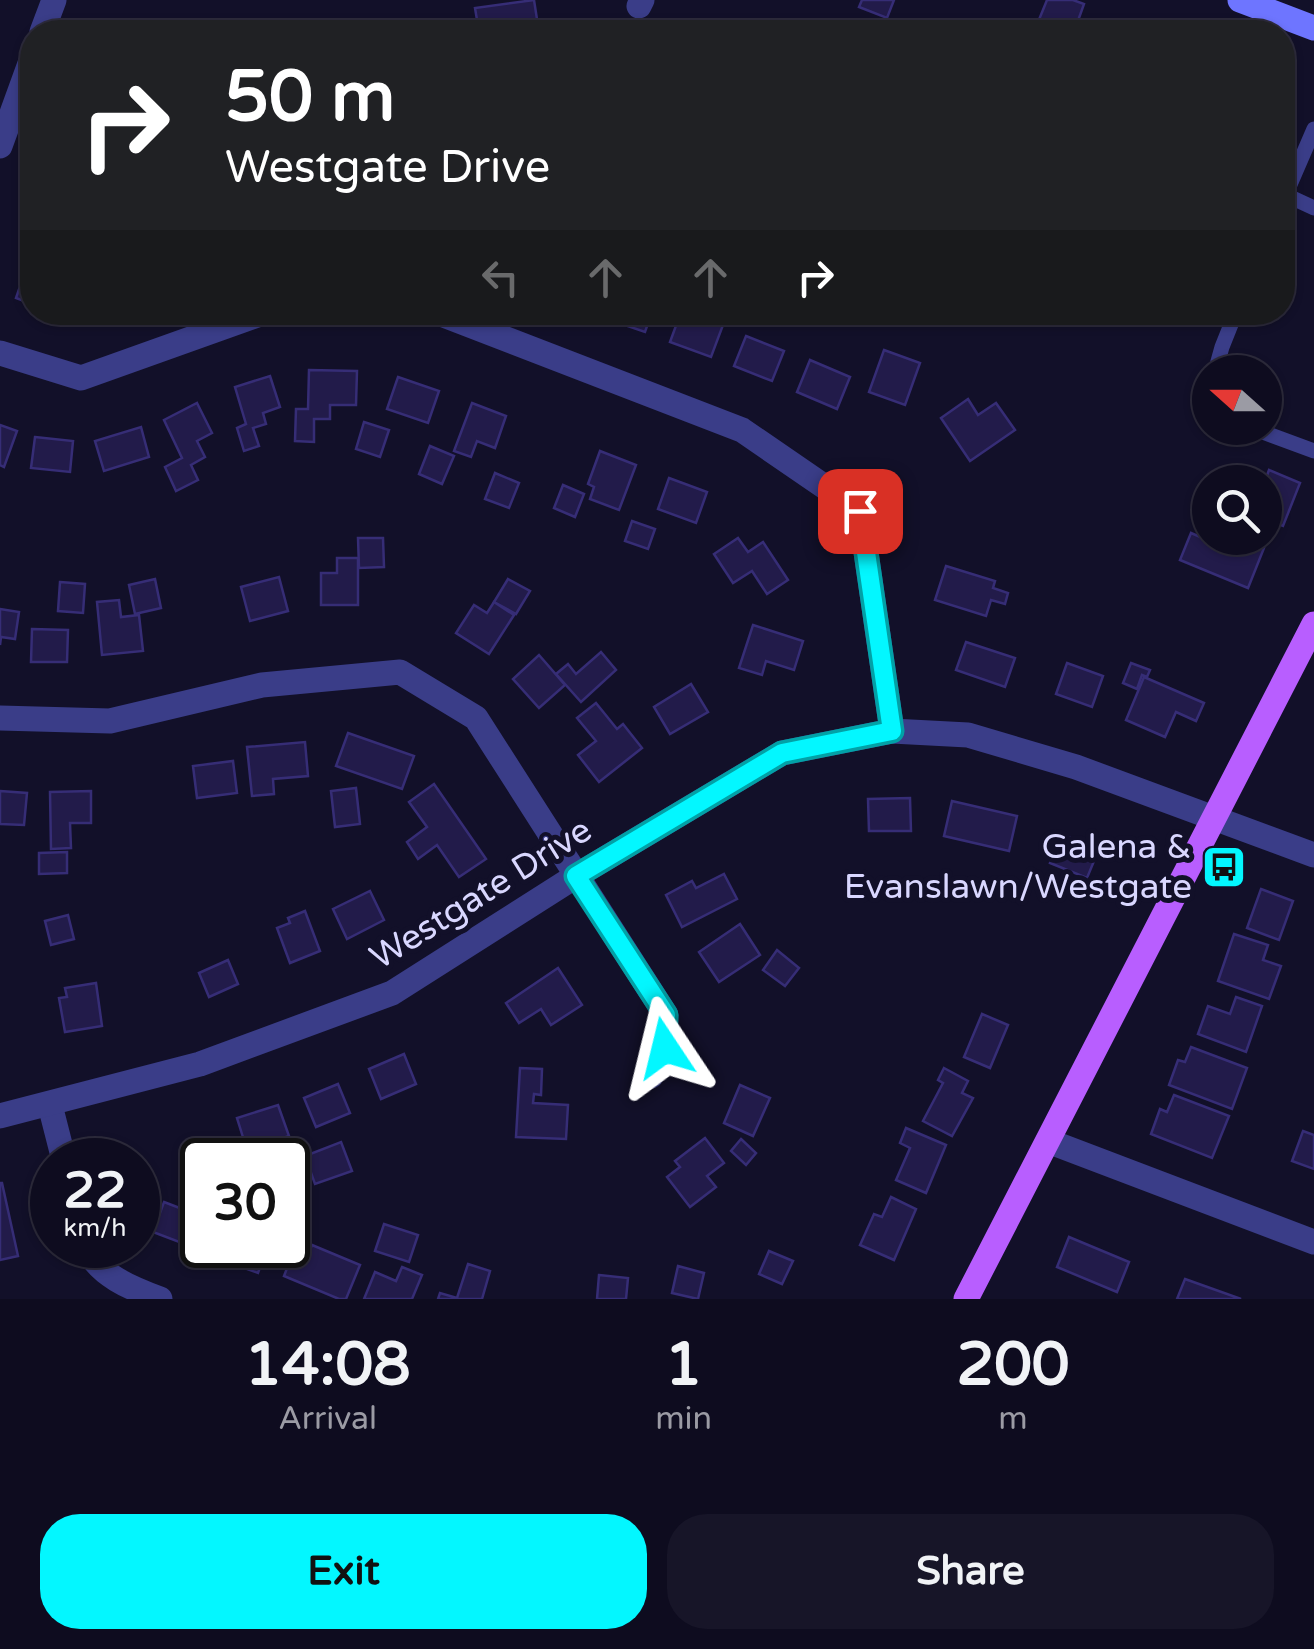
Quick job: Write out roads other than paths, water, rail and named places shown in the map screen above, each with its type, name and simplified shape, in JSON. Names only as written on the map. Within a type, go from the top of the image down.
[{"type":"main road","points":[[1240,0],[1293,20]]},
{"type":"main road","points":[[966,1299],[1314,624]]},
{"type":"street","points":[[0,146],[20,91]]},
{"type":"street","points":[[0,354],[81,378],[230,325]]},
{"type":"street","points":[[470,325],[742,430],[860,511],[892,731]]},
{"type":"street","points":[[0,718],[110,721],[262,685],[400,672],[476,718],[666,1015],[665,1048],[651,1076]]},
{"type":"street","name":"Westgate Drive","points":[[0,1116],[200,1064],[392,993],[576,876],[782,753],[892,731],[968,735],[1076,767],[1314,855]]},
{"type":"street","points":[[50,1105],[58,1138]]},
{"type":"street","points":[[1048,1140],[1314,1242]]},
{"type":"street","points":[[103,1268],[128,1287],[160,1299]]},
{"type":"lane","points":[[1295,173],[1314,129]]},
{"type":"lane","points":[[1220,355],[1231,325]]},
{"type":"lane","points":[[1282,439],[1314,451]]},
{"type":"place","name":"Galena & Evanslawn/Westgate","points":[[1224,867]]}]
